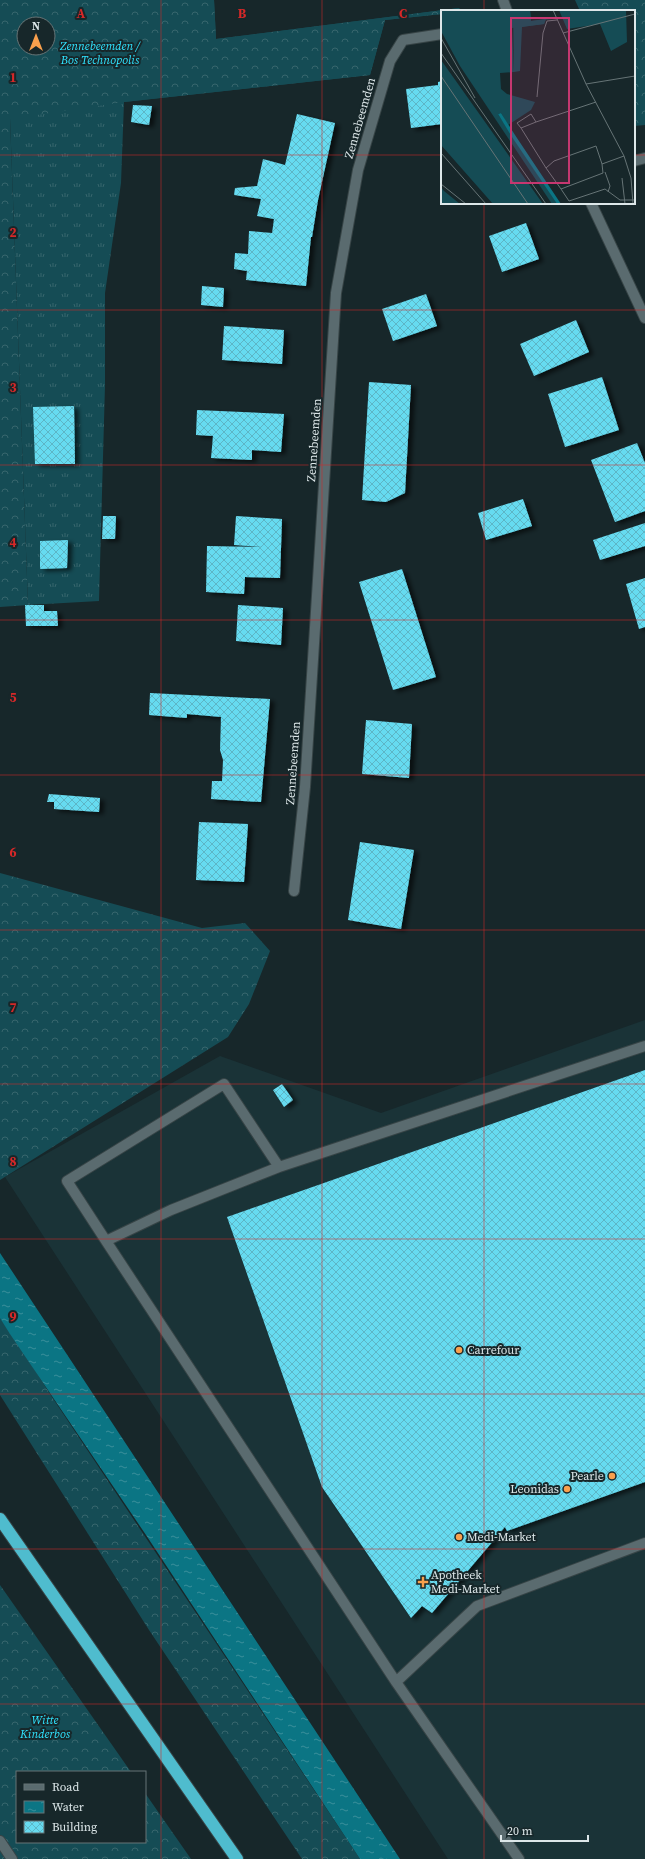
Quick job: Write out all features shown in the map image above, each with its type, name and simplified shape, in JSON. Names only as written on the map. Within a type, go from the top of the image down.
[{"type":"highway","points":[[0,1519],[237,1859]]},
{"type":"street","points":[[502,0],[507,10]]},
{"type":"street","name":"Zennebeemden","points":[[294,891],[305,787],[336,293],[358,170],[390,61],[403,40],[441,34]]},
{"type":"street","points":[[635,161],[645,158]]},
{"type":"street","points":[[592,204],[645,318]]},
{"type":"street","points":[[106,1241],[171,1210],[279,1167],[645,1046]]},
{"type":"street","points":[[279,1167],[224,1084],[67,1181],[396,1682],[519,1859]]},
{"type":"street","points":[[396,1682],[477,1606],[645,1543]]},
{"type":"street","points":[[0,1841],[12,1859]]},
{"type":"shaded area","points":[[645,1020],[645,1859],[448,1859],[5,1177],[220,1056],[381,1113]]},
{"type":"green space","name":"Zennebeemden / Bos Technopolis","points":[[0,0],[214,0],[216,39],[441,10],[441,14],[385,20],[370,75],[124,102],[10,119],[28,605],[0,607]]},
{"type":"green space","points":[[26,0],[214,0],[216,39],[441,10],[441,14],[385,20],[370,75],[124,102],[121,183],[105,293],[105,385],[99,601],[28,605],[10,118],[18,56],[56,56],[56,16],[24,16]]},
{"type":"green space","points":[[575,0],[645,0],[645,125],[635,126],[635,10],[580,10]]},
{"type":"green space","points":[[459,8],[460,10],[443,10]]},
{"type":"green space","name":"Zennebeemden / Bos Technopolis","points":[[459,8],[460,10],[443,10]]},
{"type":"green space","points":[[0,873],[202,928],[245,923],[270,951],[249,1004],[228,1037],[0,1180]]},
{"type":"green space","points":[[0,1315],[50,1394],[360,1859],[302,1859],[149,1630],[0,1395]]},
{"type":"green space","name":"Witte Kinderbos","points":[[0,1585],[130,1771],[16,1771],[16,1843],[146,1843],[146,1794],[191,1859],[0,1859]]},
{"type":"water","points":[[0,1253],[400,1859],[360,1859],[146,1535],[10,1334],[0,1318]]},
{"type":"building","points":[[441,81],[441,124],[411,128],[406,89],[438,85],[438,82]]},
{"type":"building","points":[[133,105],[152,106],[149,125],[131,122]]},
{"type":"building","points":[[297,114],[335,123],[311,237],[306,286],[246,280],[247,271],[234,269],[235,253],[248,254],[249,231],[272,233],[274,219],[257,216],[261,199],[234,195],[235,188],[257,186],[263,159],[285,165]]},
{"type":"building","points":[[526,223],[539,259],[502,272],[489,236]]},
{"type":"building","points":[[202,286],[224,288],[223,307],[201,305]]},
{"type":"building","points":[[426,294],[437,326],[393,341],[382,309]]},
{"type":"building","points":[[576,320],[589,352],[534,376],[520,344]]},
{"type":"building","points":[[224,326],[284,330],[282,364],[222,360]]},
{"type":"building","points":[[602,377],[619,430],[565,447],[548,394]]},
{"type":"building","points":[[369,382],[411,385],[405,493],[386,502],[362,500]]},
{"type":"building","points":[[74,406],[75,464],[35,464],[33,407]]},
{"type":"building","points":[[197,410],[284,414],[281,452],[252,450],[252,460],[211,458],[213,436],[196,435]]},
{"type":"building","points":[[637,443],[645,463],[645,511],[615,522],[591,460]]},
{"type":"building","points":[[523,499],[532,526],[486,540],[478,513]]},
{"type":"building","points":[[103,516],[116,516],[115,539],[102,539]]},
{"type":"building","points":[[236,516],[282,519],[280,578],[245,577],[244,594],[206,592],[207,546],[262,547],[234,545]]},
{"type":"building","points":[[645,523],[645,546],[600,560],[593,540]]},
{"type":"building","points":[[68,540],[67,568],[40,569],[40,541]]},
{"type":"building","points":[[402,569],[436,677],[393,690],[359,582]]},
{"type":"building","points":[[645,578],[645,627],[639,629],[626,584]]},
{"type":"building","points":[[25,605],[44,605],[44,611],[57,611],[58,626],[26,626]]},
{"type":"building","points":[[238,605],[283,608],[281,645],[236,641]]},
{"type":"building","points":[[150,693],[270,699],[261,802],[211,799],[212,781],[222,781],[223,760],[220,750],[221,717],[187,714],[187,718],[149,715]]},
{"type":"building","points":[[366,720],[412,724],[409,778],[362,774]]},
{"type":"building","points":[[49,794],[100,798],[99,812],[54,809],[54,802],[47,802]]},
{"type":"building","points":[[199,822],[248,824],[244,882],[196,880]]},
{"type":"building","points":[[360,842],[414,850],[401,929],[348,920]]},
{"type":"building","name":"Carrefour","points":[[645,1070],[645,1482],[507,1531],[505,1527],[432,1613],[422,1606],[411,1618],[322,1487],[227,1217]]},
{"type":"building","points":[[282,1084],[293,1100],[284,1107],[273,1090]]},
{"type":"place","name":"Carrefour","points":[[459,1350]]},
{"type":"place","name":"Pearle","points":[[612,1476]]},
{"type":"place","name":"Leonidas","points":[[567,1489]]},
{"type":"place","name":"Medi-Market","points":[[459,1537]]},
{"type":"place","name":"Apotheek Medi-Market","points":[[423,1582]]}]
